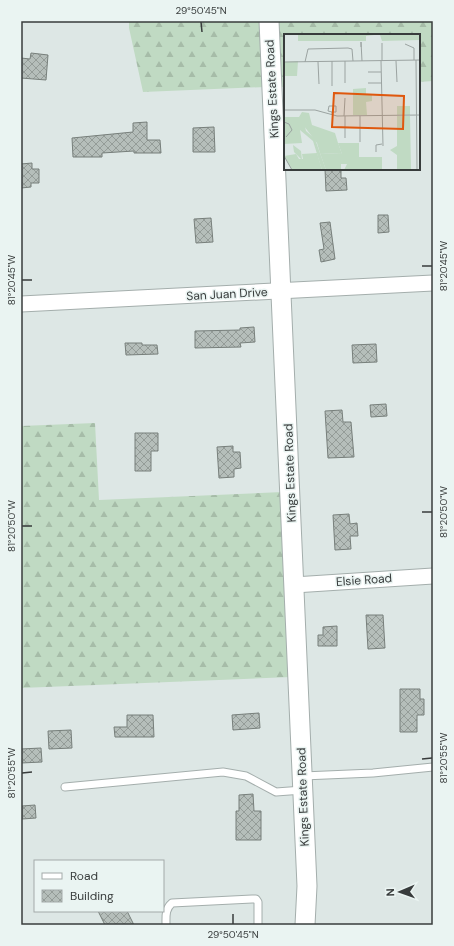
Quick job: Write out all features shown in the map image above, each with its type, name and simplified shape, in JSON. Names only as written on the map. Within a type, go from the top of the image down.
[{"type":"street","name":"Kings Estate Road","points":[[269,21],[303,783],[307,886],[305,925]]},
{"type":"street","name":"San Juan Drive","points":[[21,304],[433,283]]},
{"type":"street","name":"Elsie Road","points":[[294,585],[433,576]]},
{"type":"lane","points":[[66,787],[223,772],[246,776],[276,792],[303,783],[373,773],[433,767]]},
{"type":"lane","points":[[166,925],[166,913],[168,907],[172,903],[252,899],[258,902],[258,925]]},
{"type":"green space","points":[[129,21],[262,21],[265,87],[143,92],[129,28]]},
{"type":"green space","points":[[276,21],[433,21],[433,81],[420,82],[420,34],[284,34],[284,87],[279,87]]},
{"type":"green space","points":[[95,423],[99,500],[283,492],[291,677],[21,688],[21,426]]},
{"type":"building","points":[[31,53],[48,55],[46,80],[21,78],[21,58],[30,59]]},
{"type":"building","points":[[147,122],[147,140],[160,140],[161,153],[134,153],[134,151],[102,153],[102,157],[73,157],[72,138],[133,132],[133,123]]},
{"type":"building","points":[[214,127],[215,152],[193,152],[193,128]]},
{"type":"building","points":[[32,163],[32,169],[39,169],[39,183],[31,183],[31,187],[21,188],[21,164]]},
{"type":"building","points":[[325,170],[341,170],[341,178],[346,178],[347,190],[326,191]]},
{"type":"building","points":[[378,215],[388,215],[389,232],[378,233]]},
{"type":"building","points":[[211,218],[213,242],[196,243],[194,219]]},
{"type":"building","points":[[330,222],[335,259],[321,262],[319,250],[324,249],[320,223]]},
{"type":"building","points":[[254,327],[255,342],[240,343],[241,347],[195,348],[195,331],[240,330],[240,328]]},
{"type":"building","points":[[125,343],[157,345],[158,354],[126,355]]},
{"type":"building","points":[[376,344],[377,362],[353,363],[352,345]]},
{"type":"building","points":[[386,404],[387,416],[371,417],[370,405]]},
{"type":"building","points":[[342,410],[343,422],[351,422],[354,457],[328,458],[325,411]]},
{"type":"building","points":[[135,433],[158,433],[158,451],[151,451],[151,471],[135,471]]},
{"type":"building","points":[[233,446],[233,452],[240,452],[241,468],[234,469],[234,477],[219,478],[217,447]]},
{"type":"building","points":[[349,514],[350,524],[357,523],[358,536],[350,536],[351,549],[335,550],[333,515]]},
{"type":"building","points":[[366,615],[383,615],[385,648],[368,649]]},
{"type":"building","points":[[337,626],[337,646],[318,646],[318,635],[323,635],[323,627]]},
{"type":"building","points":[[400,689],[420,689],[420,699],[424,699],[424,715],[417,715],[417,732],[400,732]]},
{"type":"building","points":[[259,713],[260,728],[233,730],[232,715]]},
{"type":"building","points":[[127,715],[153,715],[154,737],[115,737],[114,727],[127,727]]},
{"type":"building","points":[[71,730],[72,748],[49,749],[48,731]]},
{"type":"building","points":[[41,748],[42,762],[21,763],[21,749]]},
{"type":"building","points":[[253,794],[254,811],[261,811],[261,840],[236,840],[236,811],[239,811],[239,795]]},
{"type":"building","points":[[35,805],[36,818],[22,819],[22,806]]},
{"type":"building","points":[[98,912],[128,912],[134,925],[105,925]]}]
